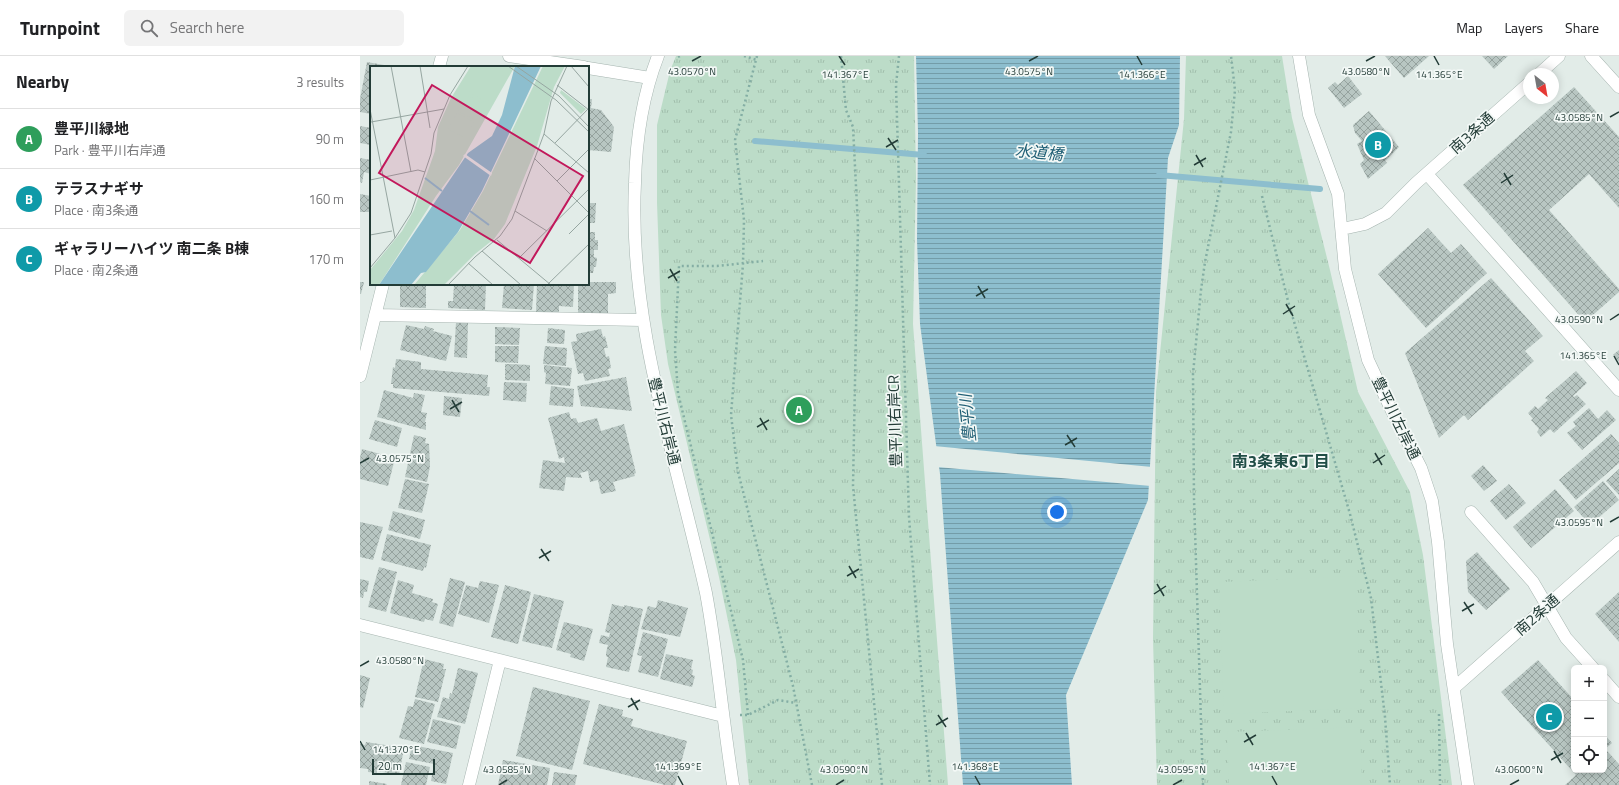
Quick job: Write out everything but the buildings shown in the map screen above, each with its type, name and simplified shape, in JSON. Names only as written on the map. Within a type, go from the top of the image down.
[{"type":"street","points":[[439,66],[442,56]]},
{"type":"street","points":[[509,56],[577,66]]},
{"type":"street","name":"豊平川右岸通","points":[[658,56],[650,78],[641,112],[635,163],[634,206],[636,257],[642,320],[651,370],[706,596],[733,785]]},
{"type":"street","name":"豊平川左岸通","points":[[1299,56],[1309,115],[1338,194],[1345,269],[1368,360],[1421,468],[1432,501],[1438,542],[1447,644],[1468,785]]},
{"type":"street","points":[[1546,68],[1559,56]]},
{"type":"street","points":[[1591,56],[1619,87]]},
{"type":"street","points":[[589,68],[650,78]]},
{"type":"street","name":"南3条通","points":[[1342,229],[1365,224],[1386,213],[1416,183],[1523,88]]},
{"type":"street","points":[[1427,174],[1619,390]]},
{"type":"street","points":[[360,376],[383,285]]},
{"type":"street","points":[[375,315],[642,320]]},
{"type":"street","points":[[1471,512],[1533,582],[1566,638],[1590,665]]},
{"type":"street","name":"南2条通","points":[[1454,688],[1619,542]]},
{"type":"street","points":[[360,625],[723,716]]},
{"type":"street","points":[[468,785],[500,660]]},
{"type":"street","points":[[1607,683],[1619,697]]},
{"type":"path","points":[[744,56],[757,60]]},
{"type":"path","points":[[758,56],[735,140],[744,220],[743,264],[731,415],[738,472],[762,560],[796,703],[812,785]]},
{"type":"path","points":[[841,56],[846,110],[853,127],[858,226],[853,486],[882,785]]},
{"type":"path","name":"豊平川右岸CR","points":[[899,56],[896,85],[909,517],[930,785]]},
{"type":"path","points":[[1203,785],[1194,500],[1193,374],[1205,262],[1231,132],[1235,90],[1231,56]]},
{"type":"path","points":[[1262,196],[1288,301],[1350,514],[1371,598],[1385,717],[1390,785]]},
{"type":"path","points":[[748,715],[743,660],[678,393],[675,350],[679,266],[717,266],[763,261]]},
{"type":"path","points":[[723,716],[748,715],[778,700],[796,703]]},
{"type":"path","points":[[1439,714],[1440,785]]},
{"type":"green space","points":[[676,56],[914,56],[916,178],[913,324],[948,785],[749,785],[736,660],[719,577],[668,364],[661,315],[657,203],[657,125],[670,71]]},
{"type":"green space","points":[[1186,56],[1282,56],[1292,118],[1330,270],[1358,392],[1410,492],[1423,555],[1452,785],[1157,785],[1153,639],[1156,392],[1184,119]]},
{"type":"green space","points":[[1355,576],[1361,708],[1224,714],[1219,582]]},
{"type":"green space","points":[[1360,727],[1362,785],[1229,785],[1227,732]]},
{"type":"water","name":"豊平川","points":[[916,56],[1180,56],[1179,125],[1168,158],[1148,500],[1066,695],[1072,785],[963,785],[940,474],[920,324],[917,240],[918,133]]},
{"type":"pier","points":[[934,446],[1152,467],[1151,486],[937,467]]},
{"type":"waterway","name":"水道橋","points":[[755,141],[924,155]]},
{"type":"waterway","name":"水道橋","points":[[1159,175],[1320,189]]},
{"type":"place","name":"テラスナギサ","points":[[1378,145]]},
{"type":"place","name":"豊平川緑地","points":[[799,410]]},
{"type":"place","name":"ギャラリーハイツ 南二条 B棟","points":[[1549,717]]},
{"type":"district","name":"南3条東6丁目","points":[[1281,461]]}]
